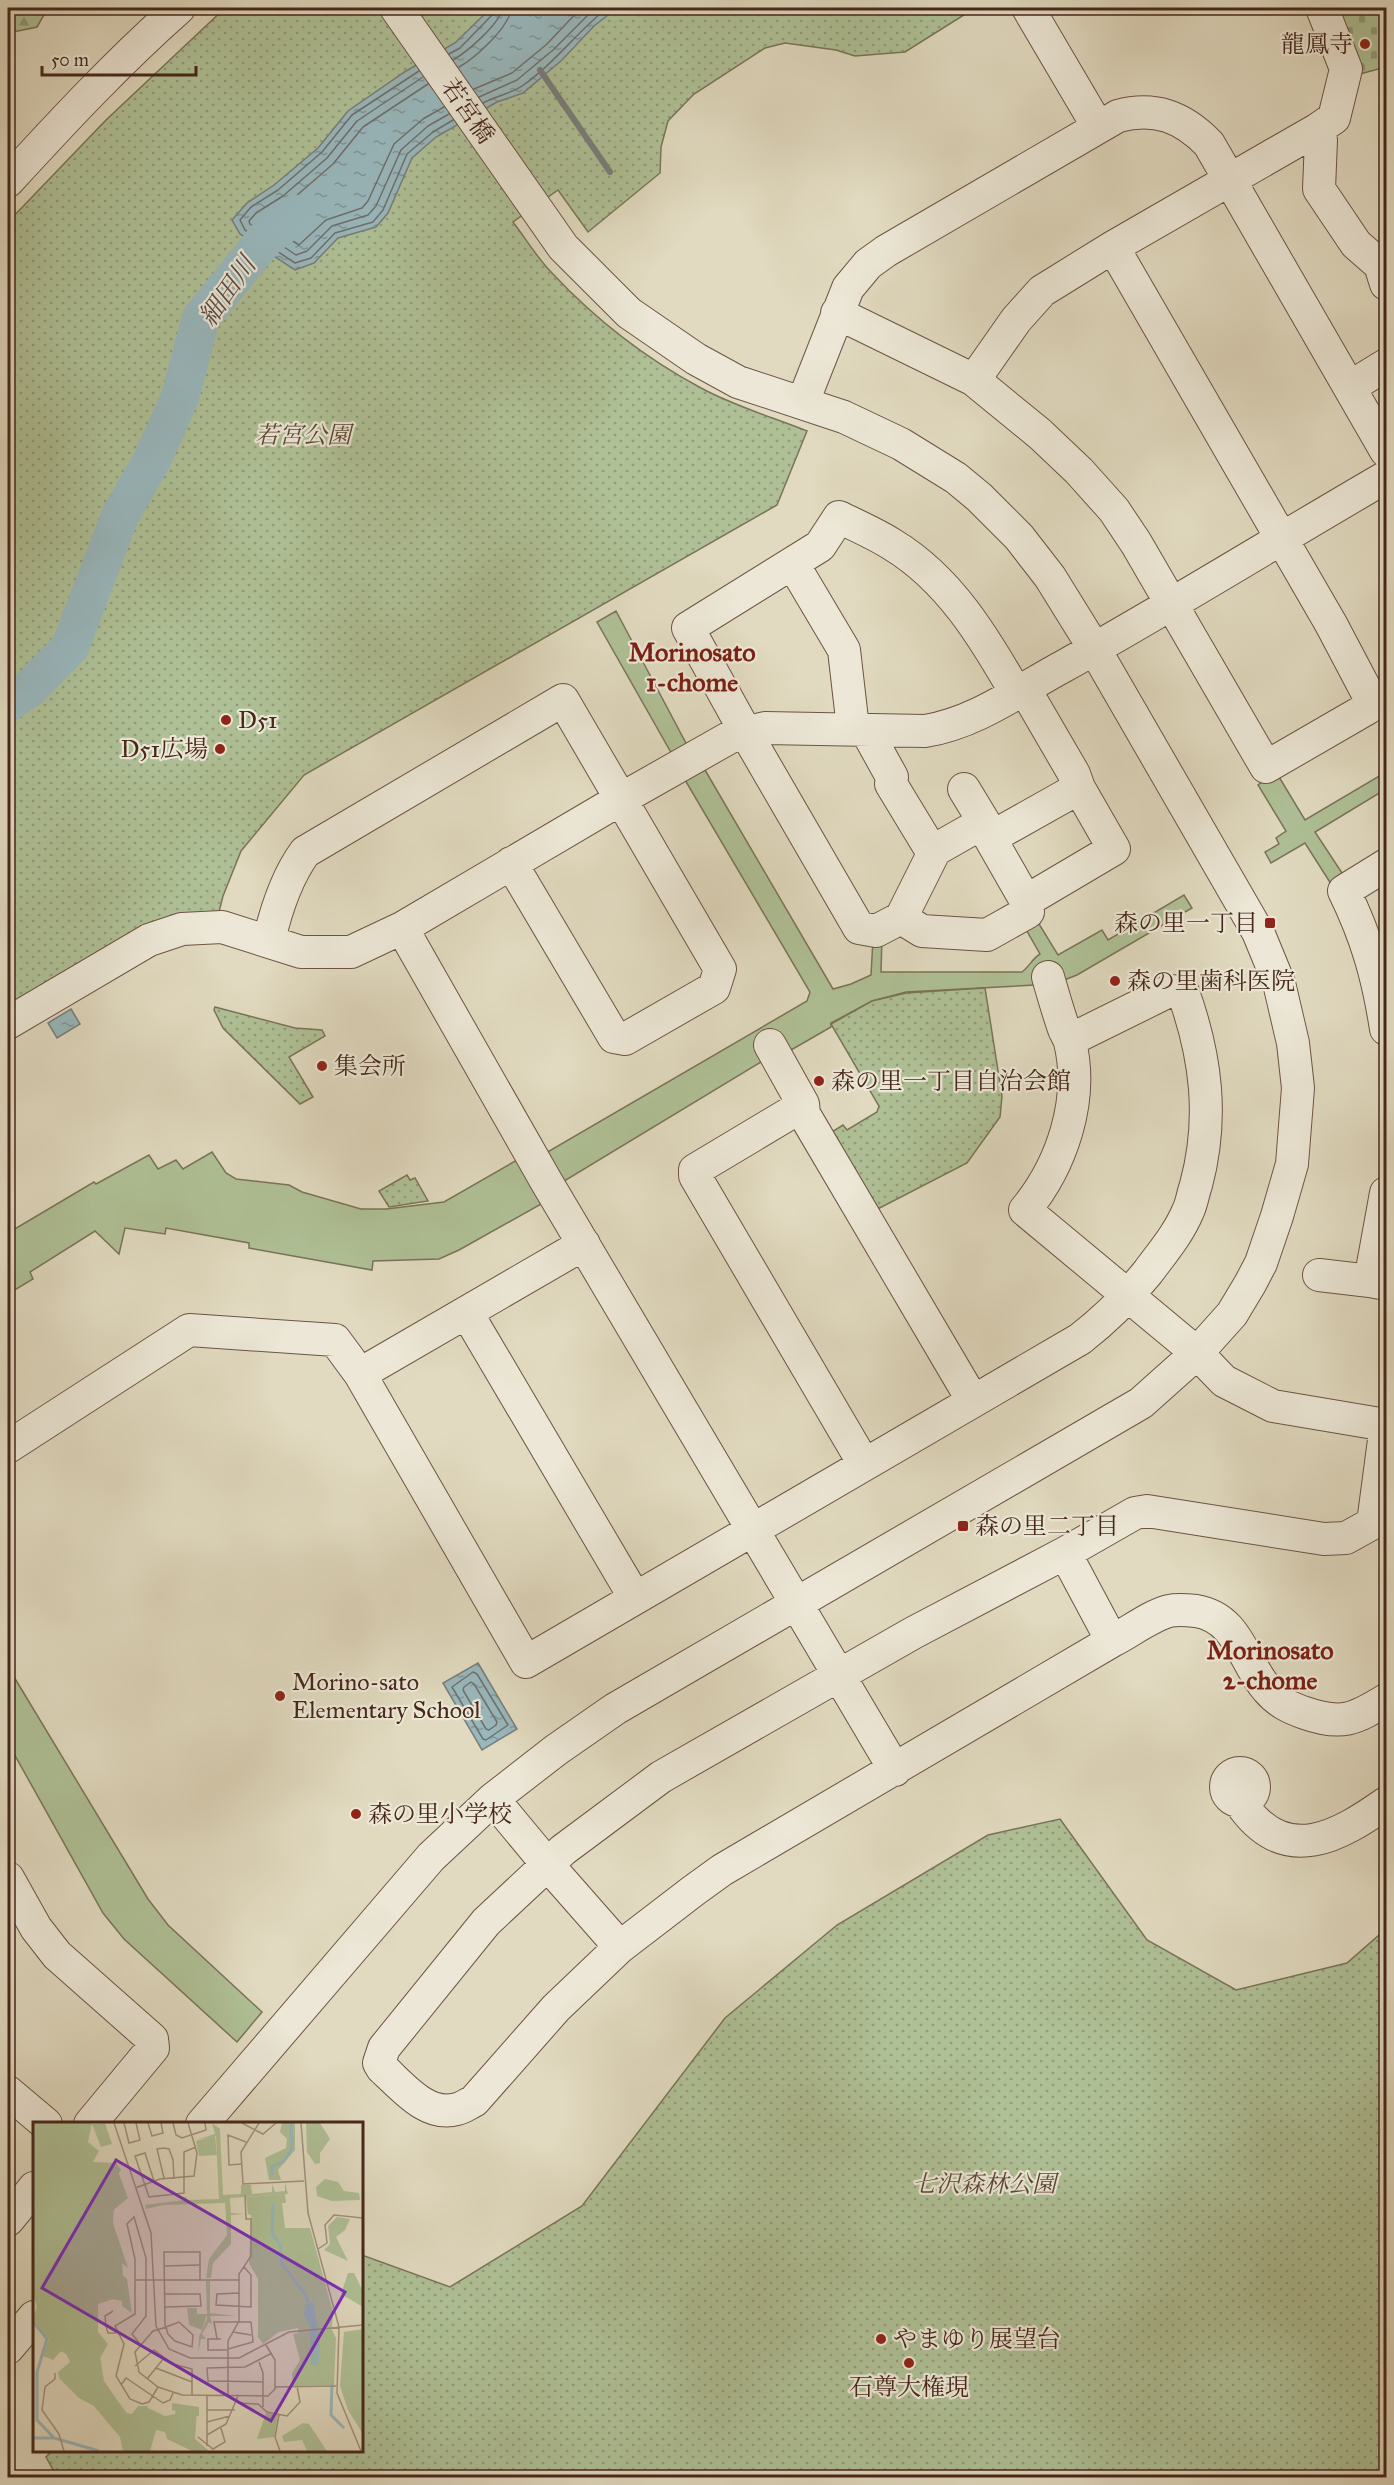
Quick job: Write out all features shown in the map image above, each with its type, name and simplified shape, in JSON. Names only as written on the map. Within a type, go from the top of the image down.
[{"type":"street","points":[[8,181],[75,107],[179,8]]},
{"type":"street","name":"若宮橋","points":[[204,2122],[432,1857],[493,1800],[556,1749],[615,1709],[1141,1403],[1197,1353],[1232,1314],[1250,1284],[1277,1216],[1292,1164],[1298,1088],[1293,1043],[1279,983],[1258,932],[1094,648],[1036,558],[1019,537],[979,497],[956,478],[901,444],[844,417],[738,382],[696,359],[628,313],[562,247],[396,8]]},
{"type":"street","points":[[1028,8],[1098,127]]},
{"type":"street","points":[[974,380],[1016,320],[1042,291],[1334,118],[1346,69],[1322,8]]},
{"type":"street","points":[[803,402],[848,288],[868,264],[886,251],[1118,116],[1133,112],[1159,112],[1174,117],[1197,132],[1209,144],[1386,451]]},
{"type":"street","points":[[1318,129],[1321,140],[1319,189],[1356,244],[1380,265],[1386,284]]},
{"type":"street","points":[[837,313],[974,380],[1040,434],[1079,471],[1114,510],[1172,603],[1266,767],[1368,708],[1370,698],[1281,538],[1113,247]]},
{"type":"street","points":[[1350,387],[1386,365]]},
{"type":"street","points":[[8,1023],[149,940],[182,929],[222,927],[301,952],[351,952],[402,928],[734,735],[765,728],[925,731],[949,728],[977,716],[1386,477]]},
{"type":"street","points":[[1026,901],[1115,852],[1079,788],[1074,774],[984,637],[943,585],[894,546],[839,517],[820,546],[688,628],[859,928],[876,930],[901,918],[935,850],[987,830],[1079,788]]},
{"type":"street","points":[[793,564],[844,650],[860,729],[892,777],[891,784],[928,845],[935,850]]},
{"type":"street","points":[[269,940],[274,917],[294,867],[304,852],[563,700],[720,969],[714,988],[625,1039],[614,1037],[511,863]]},
{"type":"street","points":[[901,918],[922,931],[987,934],[1028,912],[1026,901],[964,789]]},
{"type":"street","points":[[1386,865],[1344,891],[1361,926],[1379,983],[1386,1029]]},
{"type":"street","points":[[402,928],[584,1244],[895,1770]]},
{"type":"street","points":[[1048,976],[1070,1040],[1073,1094],[1069,1123],[1060,1151],[1047,1180],[1024,1210],[1197,1353],[1224,1381],[1274,1406],[1386,1425],[1373,1523],[1346,1538],[1324,1539],[1147,1511],[1135,1513],[1065,1553],[913,1633],[662,1777],[547,1864],[486,1922],[446,1969],[384,2048],[379,2063],[422,2104],[446,2110],[458,2109],[474,2101],[556,2008],[620,1947],[722,1870],[1112,1641],[1168,1611],[1202,1612],[1219,1621],[1233,1632],[1268,1690],[1282,1703],[1292,1708],[1326,1720],[1356,1718],[1386,1700]]},
{"type":"street","points":[[8,1447],[189,1330],[335,1340],[360,1374],[526,1662],[1080,1339],[1102,1323],[1128,1296],[1169,1245],[1189,1211],[1203,1158],[1207,1089],[1197,1031],[1183,992],[1169,991],[1070,1040]]},
{"type":"street","points":[[770,1045],[803,1104],[804,1114],[973,1401]]},
{"type":"street","points":[[804,1114],[792,1112],[695,1170],[695,1176],[864,1464]]},
{"type":"street","points":[[1319,1275],[1378,1282],[1386,1193]]},
{"type":"street","points":[[360,1374],[584,1244]]},
{"type":"street","points":[[467,1313],[635,1598]]},
{"type":"street","points":[[1065,1553],[1112,1641]]},
{"type":"street","points":[[1245,1777],[1244,1808],[1255,1823],[1269,1832],[1290,1840],[1324,1839],[1354,1826],[1386,1803]]},
{"type":"street","points":[[493,1800],[620,1947]]},
{"type":"street","points":[[8,1878],[36,1928],[57,1955],[152,2039],[153,2048],[92,2122]]},
{"type":"street","points":[[8,2092],[43,2122]]},
{"type":"street","points":[[8,2220],[33,2189]]},
{"type":"street","points":[[8,2348],[33,2318]]},
{"type":"green space","points":[[8,8],[48,8],[37,27],[8,33]]},
{"type":"green space","name":"若宮公園","points":[[225,8],[975,8],[905,52],[855,56],[836,50],[785,43],[765,48],[694,94],[668,121],[661,147],[660,173],[588,232],[558,190],[513,222],[541,261],[568,290],[603,322],[641,351],[714,394],[807,431],[777,505],[304,775],[241,851],[223,896],[217,920],[8,1010],[8,222],[106,120]]},
{"type":"green space","name":"龍鳳寺","points":[[1332,8],[1386,8],[1386,72],[1382,68],[1356,75]]},
{"type":"green space","points":[[616,611],[688,747],[673,756],[597,622]]},
{"type":"green space","points":[[705,770],[833,989],[871,975],[873,939],[882,936],[881,972],[1022,972],[1040,954],[1024,926],[1036,919],[1058,955],[1102,930],[1108,940],[1184,895],[1192,908],[1077,975],[1054,984],[906,992],[872,1001],[831,1023],[831,1027],[772,1061],[769,1057],[561,1183],[544,1154],[807,1001],[810,992],[685,780]]},
{"type":"green space","points":[[1276,772],[1305,820],[1386,772],[1386,789],[1315,832],[1344,876],[1331,884],[1305,843],[1271,863],[1265,852],[1279,844],[1276,838],[1286,831],[1258,785]]},
{"type":"green space","points":[[985,988],[1002,1096],[1000,1117],[967,1163],[870,1213],[827,1135],[843,1125],[847,1130],[877,1112],[879,1106],[831,1024],[872,1001],[906,993]]},
{"type":"green space","points":[[215,1007],[295,1028],[322,1030],[325,1036],[289,1057],[313,1097],[300,1104],[223,1028],[214,1010]]},
{"type":"green space","points":[[212,1152],[226,1173],[236,1179],[289,1185],[302,1192],[361,1209],[386,1209],[444,1202],[517,1160],[543,1203],[439,1259],[373,1261],[372,1270],[249,1248],[249,1243],[166,1228],[165,1234],[125,1228],[119,1254],[95,1231],[30,1272],[33,1279],[8,1294],[8,1233],[94,1182],[96,1184],[149,1155],[158,1169],[176,1160],[183,1169]]},
{"type":"green space","points":[[407,1175],[410,1180],[415,1178],[428,1201],[389,1207],[379,1191]]},
{"type":"green space","points":[[8,1667],[148,1899],[168,1925],[262,2012],[237,2042],[124,1939],[103,1913],[8,1743]]},
{"type":"green space","name":"七沢森林公園","points":[[1060,1819],[1147,1940],[1236,1990],[1347,1963],[1386,1929],[1386,2477],[57,2477],[46,2457],[51,2452],[363,2452],[363,2255],[450,2287],[582,2206],[725,2018],[837,1925],[988,1835]]},
{"type":"water","points":[[491,8],[617,8],[594,26],[562,60],[523,93],[497,102],[436,137],[412,158],[388,213],[376,227],[338,238],[314,263],[295,270],[240,234],[232,220],[247,203],[274,185],[318,148],[348,111],[406,71],[455,43]]},
{"type":"water","points":[[71,1009],[80,1024],[57,1038],[48,1023]]},
{"type":"water","points":[[478,1663],[517,1729],[482,1750],[443,1683]]},
{"type":"waterway","points":[[540,70],[610,172]]},
{"type":"waterway","name":"細田川","points":[[8,703],[30,688],[70,647],[120,516],[153,458],[180,397],[201,318],[265,239],[297,214]]},
{"type":"place","name":"龍鳳寺","points":[[1365,44]]},
{"type":"place","name":"D51","points":[[226,720]]},
{"type":"place","name":"D51広場","points":[[220,749]]},
{"type":"place","name":"森の里一丁目","points":[[1270,923]]},
{"type":"place","name":"森の里歯科医院","points":[[1115,981]]},
{"type":"place","name":"集会所","points":[[322,1066]]},
{"type":"place","name":"森の里一丁目自治会館","points":[[819,1081]]},
{"type":"place","name":"森の里二丁目","points":[[963,1526]]},
{"type":"place","name":"Morino-sato Elementary School","points":[[280,1696]]},
{"type":"place","name":"森の里小学校","points":[[356,1814]]},
{"type":"place","name":"やまゆり展望台","points":[[881,2339]]},
{"type":"place","name":"石尊大権現","points":[[909,2363]]},
{"type":"district","name":"Morinosato 1-chome","points":[[692,667]]},
{"type":"district","name":"Morinosato 2-chome","points":[[1270,1665]]}]
